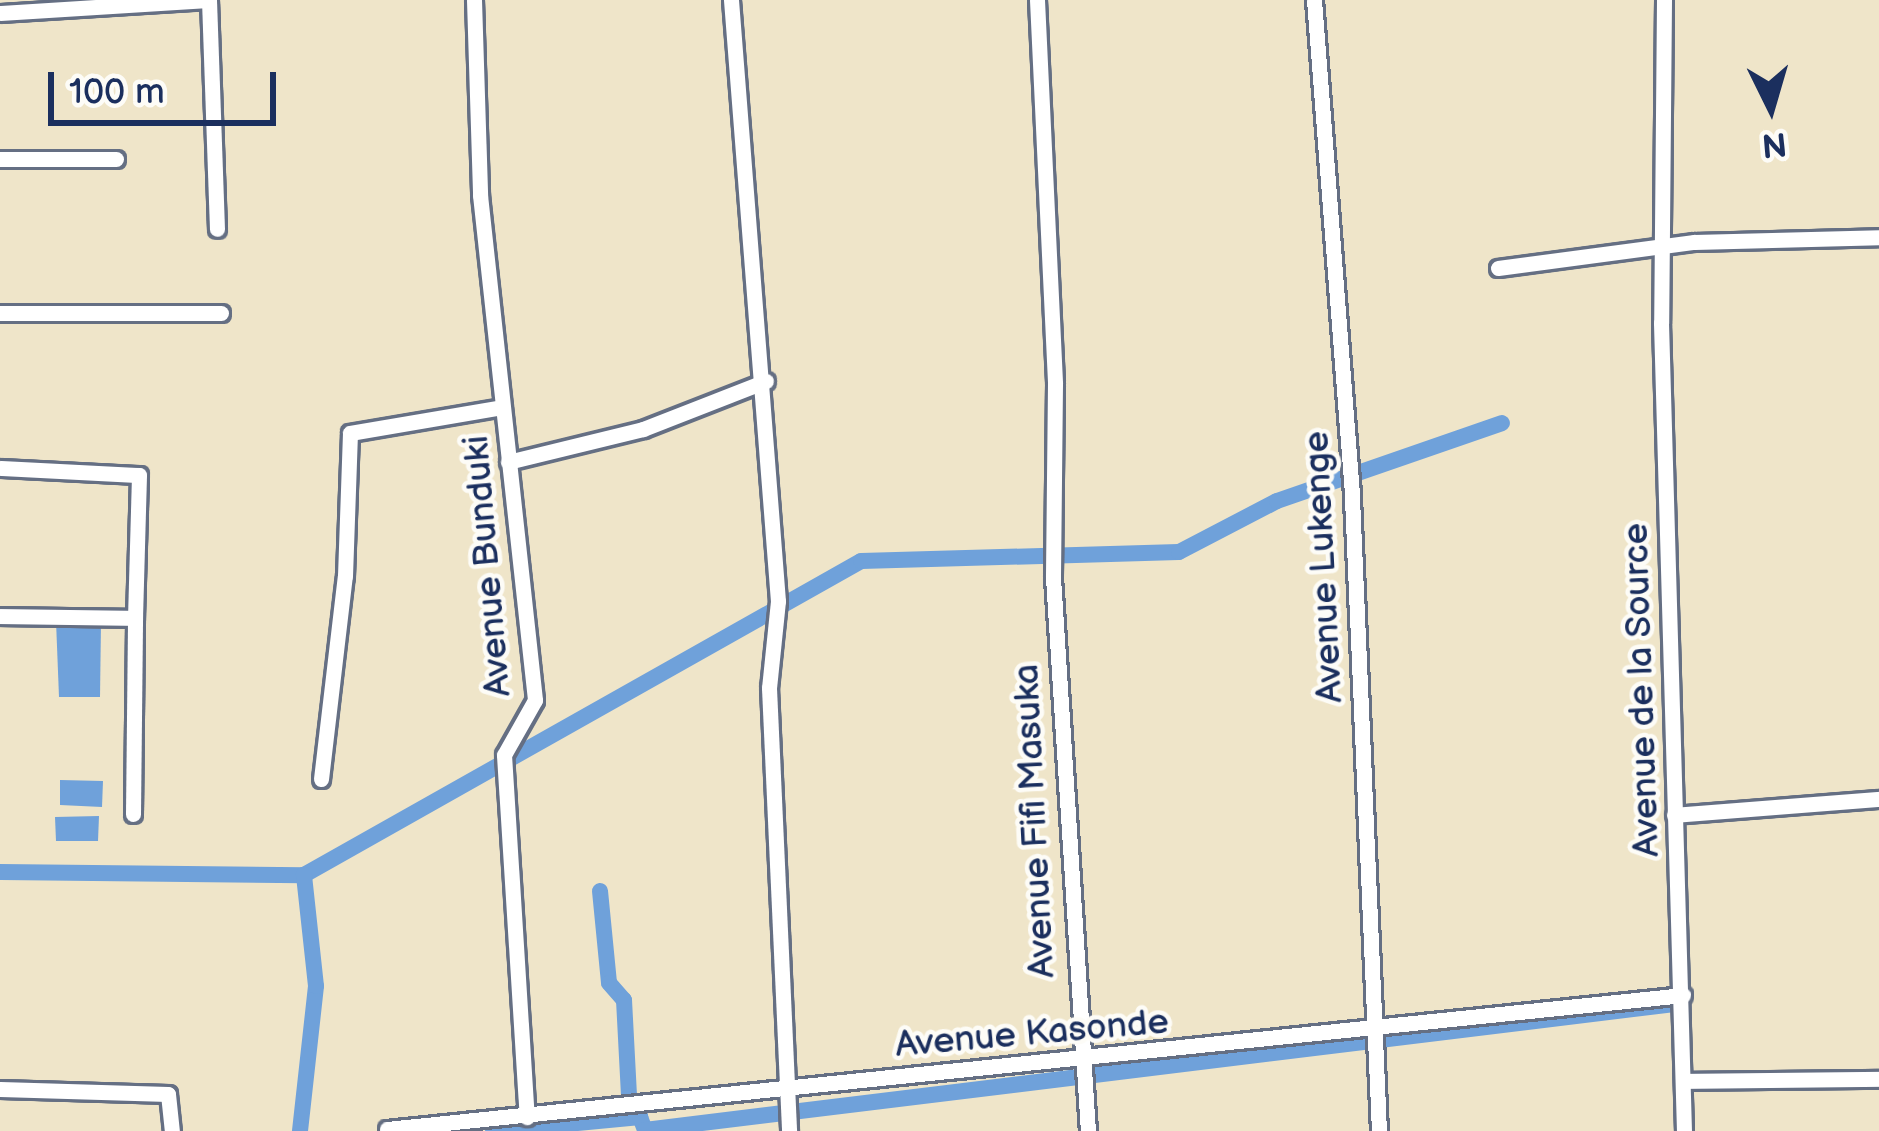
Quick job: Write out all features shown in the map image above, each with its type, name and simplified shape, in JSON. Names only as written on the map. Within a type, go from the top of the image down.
[{"type":"street","points":[[0,13],[208,0],[217,229]]},
{"type":"street","name":"Avenue Bunduki","points":[[474,0],[480,195],[535,700],[504,747],[526,1118]]},
{"type":"street","points":[[731,0],[766,381],[778,601],[769,688],[775,920],[789,1125]]},
{"type":"street","name":"Avenue Fifi Masuka","points":[[1037,0],[1055,384],[1053,577],[1070,937],[1078,1042],[1088,1061],[1088,1131]]},
{"type":"street","name":"Avenue Lukenge","points":[[1314,0],[1352,498],[1379,1131]]},
{"type":"street","name":"Avenue de la Source","points":[[1664,0],[1662,247],[1684,1131]]},
{"type":"street","points":[[0,159],[116,159]]},
{"type":"street","points":[[1498,268],[1662,247],[1879,237]]},
{"type":"street","points":[[0,313],[221,313]]},
{"type":"street","points":[[508,462],[643,429],[766,381]]},
{"type":"street","points":[[321,779],[345,576],[350,433],[502,406]]},
{"type":"street","points":[[0,468],[137,473],[133,814]]},
{"type":"street","points":[[0,616],[135,618]]},
{"type":"street","points":[[1675,815],[1879,799]]},
{"type":"street","name":"Avenue Kasonde","points":[[387,1129],[472,1127],[1683,995]]},
{"type":"street","points":[[1683,1081],[1879,1078]]},
{"type":"street","points":[[0,1089],[168,1094],[172,1131]]},
{"type":"water","points":[[56,621],[101,622],[100,697],[59,697]]},
{"type":"water","points":[[60,780],[103,781],[102,807],[60,805]]},
{"type":"water","points":[[99,816],[98,841],[56,841],[55,817]]},
{"type":"waterway","points":[[0,872],[304,875],[861,561],[1179,552],[1277,501],[1502,423]]},
{"type":"waterway","points":[[300,1131],[316,986],[304,875]]},
{"type":"waterway","points":[[600,891],[609,983],[624,1000],[629,1096],[640,1116]]},
{"type":"waterway","points":[[493,1131],[640,1117],[645,1130],[1674,1004]]}]
